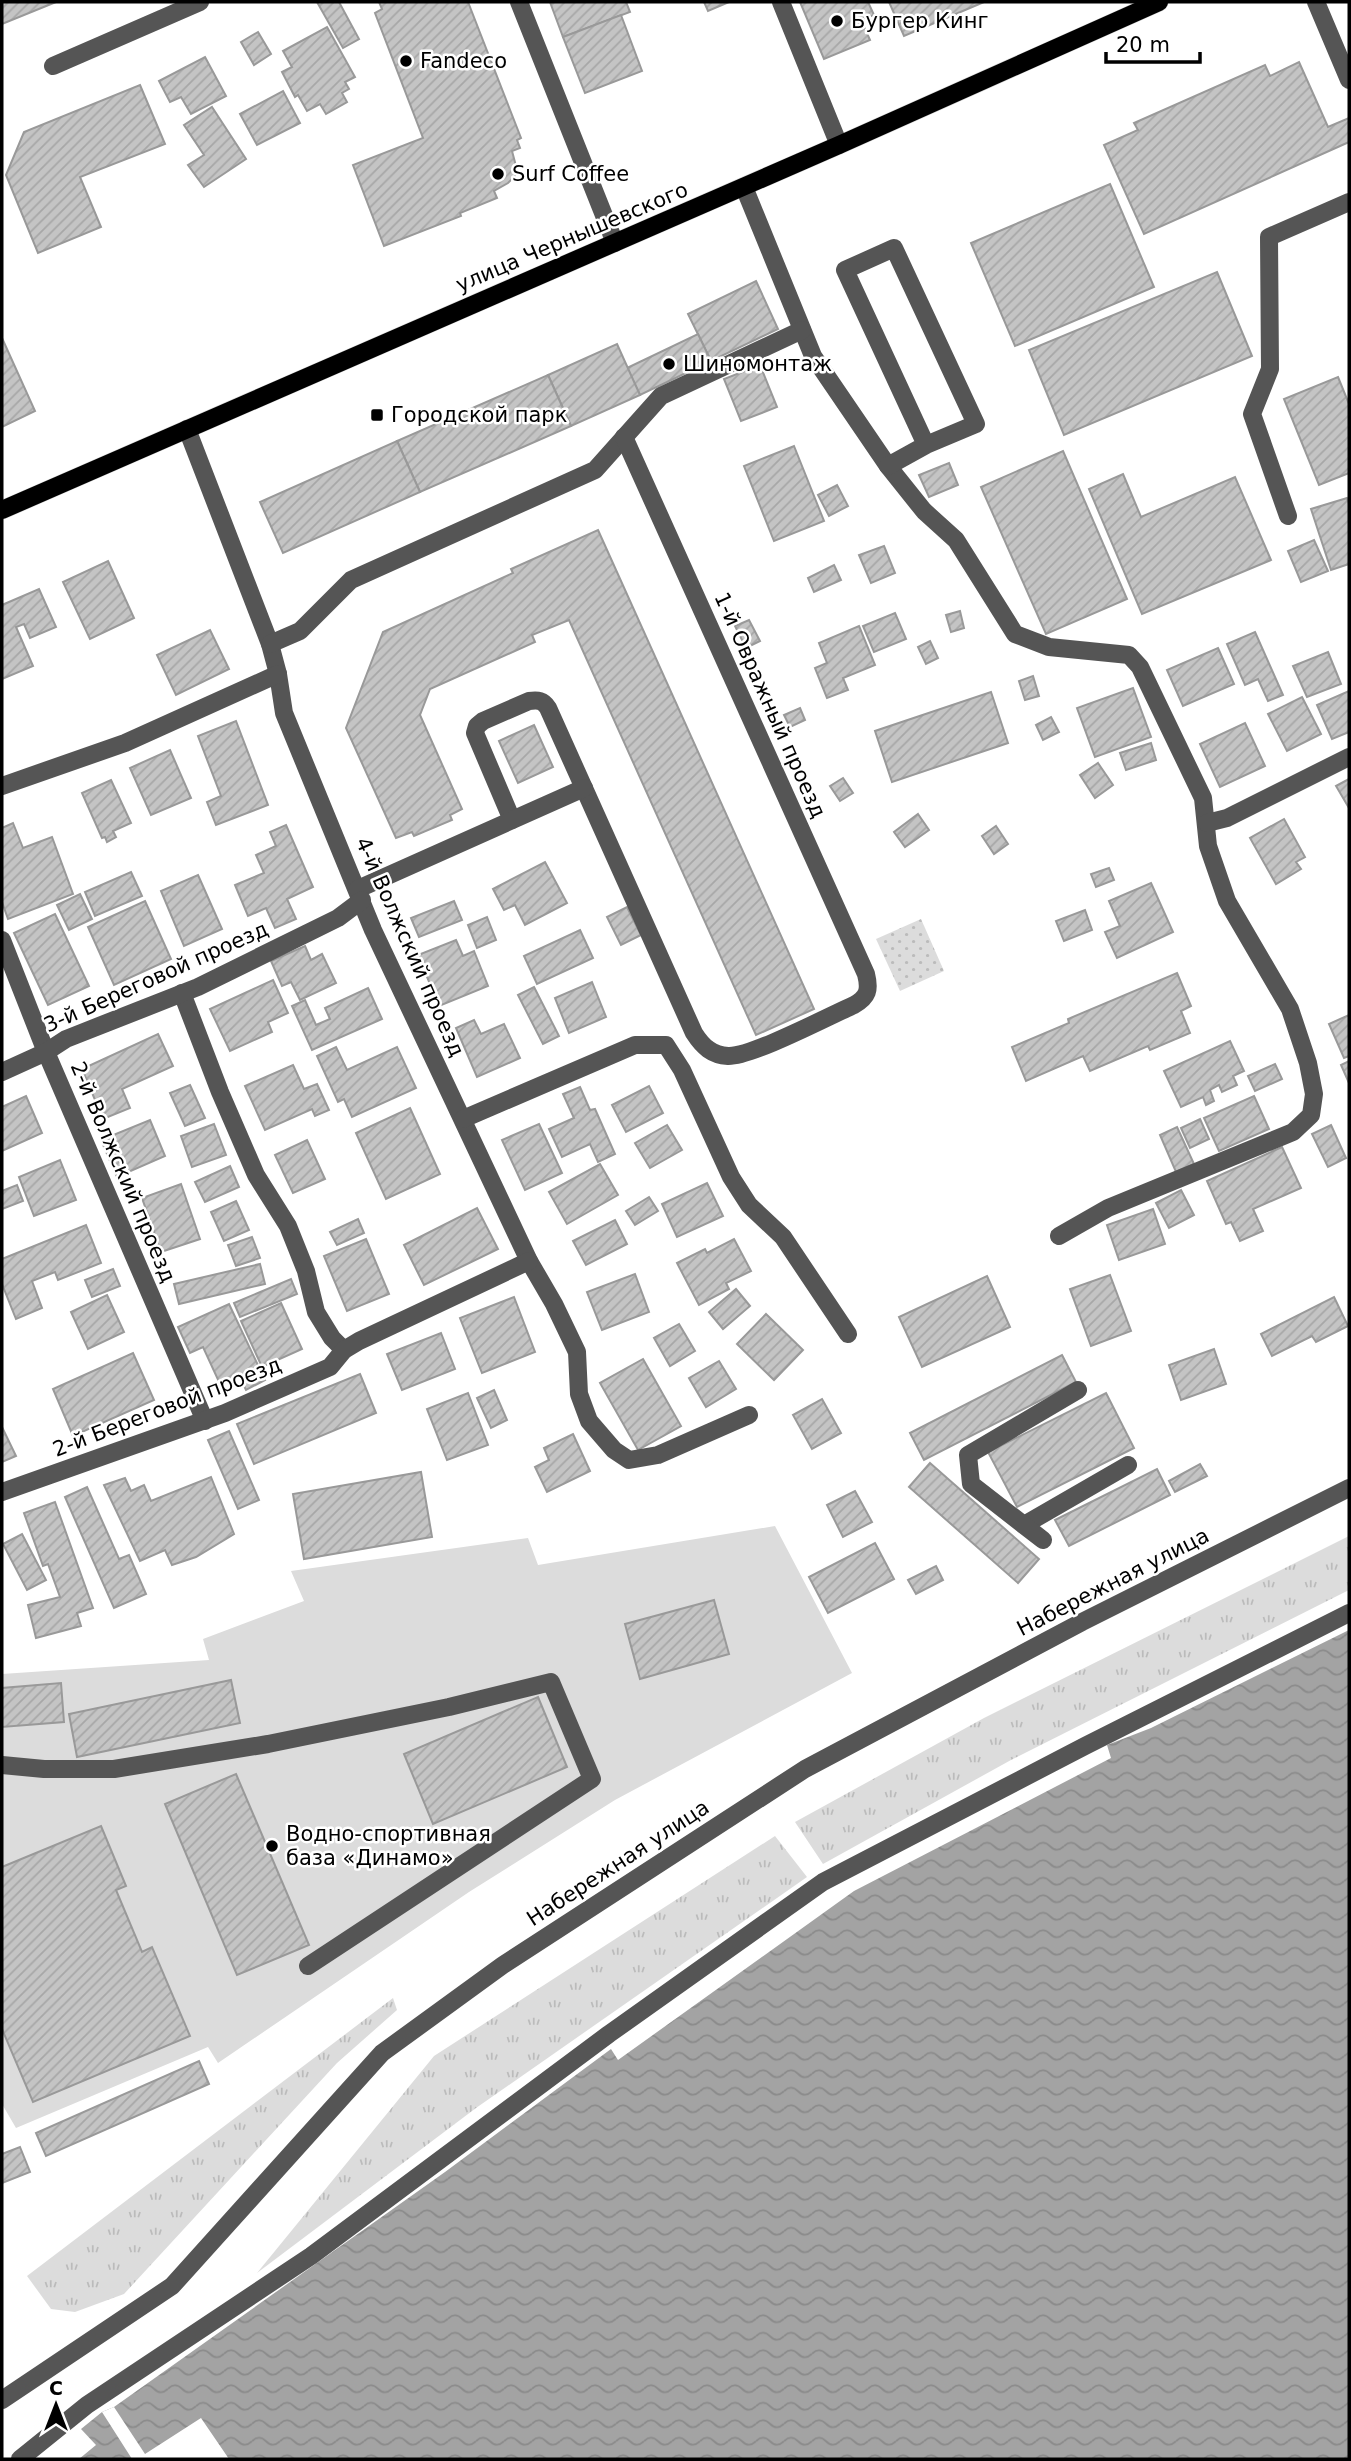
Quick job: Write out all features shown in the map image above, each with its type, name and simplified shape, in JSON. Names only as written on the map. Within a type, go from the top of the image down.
[{"type":"main road","name":"улица Чернышевского","points":[[2,510],[744,187],[1159,2]]},
{"type":"street","points":[[53,66],[200,2]]},
{"type":"street","points":[[519,2],[615,243]]},
{"type":"street","points":[[781,2],[839,145]]},
{"type":"street","points":[[1316,2],[1349,80]]},
{"type":"street","points":[[744,187],[813,356],[888,466],[924,511],[956,540],[1015,634],[1049,647],[1129,655],[1140,667],[1203,798],[1208,846],[1227,901],[1290,1009],[1308,1063],[1314,1094],[1311,1115],[1293,1132],[1108,1208],[1059,1236]]},
{"type":"street","points":[[1288,516],[1252,414],[1270,369],[1269,237],[1349,202]]},
{"type":"street","points":[[888,466],[926,445],[976,424],[894,248],[845,270],[926,445]]},
{"type":"street","points":[[270,644],[300,631],[351,580],[595,470],[661,396],[802,330]]},
{"type":"street","name":"4-й Волжский проезд","points":[[187,429],[270,644],[284,713],[373,930],[529,1261],[577,1352],[579,1394],[589,1421],[614,1450],[629,1460],[658,1455],[749,1415]]},
{"type":"street","name":"1-й Овражный проезд","points":[[584,788],[694,1033],[702,1045],[713,1053],[731,1056],[750,1052],[863,1000],[869,985],[866,974],[624,437]]},
{"type":"street","points":[[2,786],[125,743],[278,674]]},
{"type":"street","points":[[512,820],[475,733],[477,726],[483,721],[529,701],[544,702],[584,788]]},
{"type":"street","points":[[1207,823],[1227,818],[1349,757]]},
{"type":"street","name":"3-й Береговой проезд","points":[[2,1072],[46,1052],[66,1039],[182,993],[338,918],[360,894],[584,788]]},
{"type":"street","name":"2-й Волжский проезд","points":[[2,940],[46,1052],[205,1421]]},
{"type":"street","points":[[182,993],[256,1175],[288,1226],[306,1271],[316,1311],[332,1338],[344,1350]]},
{"type":"street","points":[[463,1119],[635,1045],[666,1045],[682,1070],[731,1177],[749,1205],[783,1237],[848,1334]]},
{"type":"street","name":"2-й Береговой проезд","points":[[2,1492],[205,1421],[330,1367],[344,1350],[529,1261]]},
{"type":"street","points":[[1044,1540],[971,1484],[968,1455],[1078,1390]]},
{"type":"street","points":[[1024,1525],[1128,1465]]},
{"type":"street","name":"Набережная улица","points":[[2,2400],[172,2286],[382,2053],[503,1965],[805,1769],[1082,1622],[1349,1488]]},
{"type":"street","points":[[20,2459],[87,2405],[311,2256],[598,2042],[823,1882],[1349,1613]]},
{"type":"street","points":[[2,1765],[44,1769],[127,1767],[268,1744],[449,1707],[551,1682],[592,1779],[308,1966]]},
{"type":"green space","points":[[921,919],[944,971],[900,991],[876,939]]},
{"type":"green space","name":"Водно-спортивная база «Динамо»","points":[[775,1526],[852,1673],[615,1800],[469,1892],[218,2063],[208,2047],[16,2128],[2,2104],[2,1674],[209,1660],[203,1639],[304,1601],[291,1571],[528,1538],[538,1565]]},
{"type":"green space","points":[[1349,1536],[1349,1590],[1011,1760],[823,1864],[795,1822],[984,1718]]},
{"type":"green space","points":[[775,1836],[807,1877],[476,2108],[257,2273],[434,2056]]},
{"type":"green space","points":[[393,1998],[397,2010],[337,2063],[124,2294],[75,2312],[51,2309],[27,2276]]},
{"type":"water","points":[[1349,1630],[1349,2459],[79,2459],[96,2445],[81,2429],[102,2412],[114,2407],[445,2172],[611,2049],[618,2060],[854,1891],[1111,1758],[1107,1745],[1151,1728]]},
{"type":"pier","points":[[114,2407],[145,2454],[201,2418],[229,2459],[132,2459],[102,2412]]},
{"type":"building","points":[[2,2],[56,2],[2,24]]},
{"type":"building","points":[[317,2],[339,2],[359,39],[343,48]]},
{"type":"building","points":[[379,2],[468,2],[521,138],[517,140],[520,148],[512,151],[516,166],[515,176],[494,191],[497,198],[460,213],[461,216],[384,246],[353,165],[423,138],[375,13],[382,9]]},
{"type":"building","points":[[550,2],[626,2],[630,12],[563,37]]},
{"type":"building","points":[[704,2],[729,2],[708,11]]},
{"type":"building","points":[[800,2],[868,2],[874,15],[861,20],[870,40],[824,59]]},
{"type":"building","points":[[889,2],[984,2],[904,36]]},
{"type":"building","points":[[621,15],[642,71],[585,93],[563,37]]},
{"type":"building","points":[[327,27],[355,77],[345,82],[349,89],[342,93],[347,102],[326,114],[320,104],[307,111],[298,95],[295,97],[282,72],[292,67],[283,51]]},
{"type":"building","points":[[258,32],[271,54],[254,65],[241,42]]},
{"type":"building","points":[[205,57],[226,96],[191,114],[181,97],[170,102],[159,81]]},
{"type":"building","points":[[1299,62],[1328,127],[1349,118],[1349,142],[1144,234],[1104,145],[1138,130],[1134,123],[1265,65],[1270,76]]},
{"type":"building","points":[[140,85],[165,144],[80,177],[101,227],[38,253],[6,175],[24,132]]},
{"type":"building","points":[[283,91],[300,123],[257,145],[240,114]]},
{"type":"building","points":[[212,107],[246,159],[204,187],[188,165],[204,155],[184,125]]},
{"type":"building","points":[[1110,184],[1154,287],[1015,346],[971,243]]},
{"type":"building","points":[[1217,272],[1252,356],[1064,435],[1029,350]]},
{"type":"building","points":[[756,281],[778,329],[711,361],[688,314]]},
{"type":"building","name":"Шиномонтаж","points":[[698,334],[711,361],[640,395],[627,368]]},
{"type":"building","points":[[2,338],[35,411],[2,427]]},
{"type":"building","points":[[617,344],[640,395],[571,426],[548,375]]},
{"type":"building","points":[[760,365],[777,407],[741,421],[724,379]]},
{"type":"building","points":[[548,375],[571,426],[420,492],[397,441]]},
{"type":"building","points":[[1338,377],[1349,404],[1349,473],[1319,485],[1284,399]]},
{"type":"building","points":[[397,441],[420,492],[283,553],[260,502]]},
{"type":"building","points":[[794,446],[824,521],[774,541],[744,466]]},
{"type":"building","points":[[1063,451],[1127,599],[1046,634],[981,487]]},
{"type":"building","points":[[949,463],[958,485],[929,497],[919,475]]},
{"type":"building","points":[[1123,474],[1141,517],[1235,477],[1271,560],[1142,614],[1089,489]]},
{"type":"building","points":[[837,485],[848,506],[829,516],[818,495]]},
{"type":"building","points":[[1347,498],[1349,564],[1331,570],[1311,509]]},
{"type":"building","points":[[598,530],[814,1009],[756,1035],[569,620],[532,635],[535,642],[430,689],[420,715],[462,809],[450,815],[452,820],[414,836],[412,832],[396,838],[346,728],[383,632],[513,573],[511,569]]},
{"type":"building","points":[[1314,540],[1328,571],[1301,582],[1288,551]]},
{"type":"building","points":[[884,546],[895,573],[871,583],[859,555]]},
{"type":"building","points":[[108,561],[134,618],[90,639],[63,582]]},
{"type":"building","points":[[834,565],[841,580],[814,592],[808,578]]},
{"type":"building","points":[[39,589],[56,627],[30,638],[24,624],[16,627],[33,666],[2,679],[2,605]]},
{"type":"building","points":[[960,611],[964,628],[951,632],[946,615]]},
{"type":"building","points":[[895,613],[906,639],[874,652],[863,626]]},
{"type":"building","points":[[749,620],[760,641],[746,648],[735,626]]},
{"type":"building","points":[[859,626],[875,665],[843,678],[848,690],[827,698],[815,668],[827,663],[819,643]]},
{"type":"building","points":[[210,630],[229,669],[176,695],[157,655]]},
{"type":"building","points":[[1255,632],[1283,695],[1268,701],[1258,679],[1245,685],[1227,644]]},
{"type":"building","points":[[930,641],[938,658],[926,664],[918,647]]},
{"type":"building","points":[[1218,648],[1234,684],[1183,706],[1167,670]]},
{"type":"building","points":[[1328,652],[1341,684],[1307,697],[1293,666]]},
{"type":"building","points":[[1033,676],[1039,696],[1025,700],[1019,681]]},
{"type":"building","points":[[1133,688],[1151,737],[1095,757],[1077,708]]},
{"type":"building","points":[[1349,691],[1349,732],[1332,739],[1317,705]]},
{"type":"building","points":[[991,692],[1008,743],[892,782],[875,731]]},
{"type":"building","points":[[1302,697],[1321,734],[1287,751],[1268,714]]},
{"type":"building","points":[[800,708],[805,720],[790,727],[784,715]]},
{"type":"building","points":[[1051,717],[1059,732],[1043,740],[1036,725]]},
{"type":"building","points":[[236,721],[268,805],[216,825],[207,802],[221,796],[198,736]]},
{"type":"building","points":[[1245,723],[1265,766],[1220,787],[1200,744]]},
{"type":"building","points":[[534,725],[553,767],[518,783],[499,741]]},
{"type":"building","points":[[1151,743],[1156,760],[1126,770],[1120,753]]},
{"type":"building","points":[[170,750],[191,798],[151,815],[130,768]]},
{"type":"building","points":[[1098,763],[1113,785],[1095,798],[1080,775]]},
{"type":"building","points":[[843,778],[853,793],[840,801],[830,786]]},
{"type":"building","points":[[1349,779],[1349,808],[1336,786]]},
{"type":"building","points":[[111,780],[131,823],[113,831],[116,837],[107,842],[105,837],[102,838],[82,793]]},
{"type":"building","points":[[918,814],[929,830],[905,847],[894,832]]},
{"type":"building","points":[[1284,819],[1305,857],[1296,862],[1301,869],[1276,884],[1250,838]]},
{"type":"building","points":[[13,823],[23,848],[52,837],[73,894],[8,919],[2,902],[2,828]]},
{"type":"building","points":[[286,825],[313,887],[287,899],[296,919],[275,928],[266,908],[248,916],[235,885],[264,873],[256,855],[276,846],[270,832]]},
{"type":"building","points":[[996,826],[1008,844],[994,854],[982,836]]},
{"type":"building","points":[[545,862],[567,903],[525,925],[515,905],[504,910],[493,889]]},
{"type":"building","points":[[1109,868],[1114,880],[1096,887],[1091,874]]},
{"type":"building","points":[[131,872],[142,896],[95,916],[85,892]]},
{"type":"building","points":[[198,875],[222,929],[184,946],[161,891]]},
{"type":"building","points":[[1151,883],[1173,932],[1117,958],[1105,932],[1120,926],[1109,901]]},
{"type":"building","points":[[80,894],[92,919],[69,930],[57,905]]},
{"type":"building","points":[[145,901],[171,959],[114,985],[88,927]]},
{"type":"building","points":[[454,901],[462,920],[419,937],[411,918]]},
{"type":"building","points":[[627,907],[641,935],[621,945],[607,917]]},
{"type":"building","points":[[1085,910],[1092,930],[1064,941],[1056,921]]},
{"type":"building","points":[[55,914],[89,986],[48,1005],[14,933]]},
{"type":"building","points":[[487,917],[496,940],[477,948],[468,925]]},
{"type":"building","points":[[580,930],[593,958],[537,984],[524,956]]},
{"type":"building","points":[[456,940],[463,956],[474,951],[488,986],[439,1006],[418,955]]},
{"type":"building","points":[[305,946],[311,960],[322,954],[336,983],[300,1000],[291,982],[282,986],[271,961]]},
{"type":"building","points":[[1177,973],[1191,1006],[1181,1011],[1190,1033],[1150,1050],[1148,1046],[1090,1071],[1083,1056],[1026,1081],[1012,1047],[1069,1023],[1068,1019]]},
{"type":"building","points":[[273,980],[288,1013],[268,1022],[272,1032],[230,1051],[210,1009]]},
{"type":"building","points":[[592,982],[606,1017],[569,1033],[555,998]]},
{"type":"building","points":[[534,987],[559,1036],[543,1044],[518,995]]},
{"type":"building","points":[[368,988],[382,1019],[312,1050],[292,1006],[305,1000],[316,1025],[330,1019],[325,1008]]},
{"type":"building","points":[[1349,1015],[1349,1056],[1344,1058],[1329,1024]]},
{"type":"building","points":[[474,1020],[481,1034],[504,1024],[520,1058],[477,1077],[456,1028]]},
{"type":"building","points":[[158,1034],[173,1066],[122,1089],[130,1108],[103,1119],[82,1069]]},
{"type":"building","points":[[1230,1041],[1244,1071],[1233,1076],[1237,1085],[1222,1092],[1219,1085],[1210,1090],[1214,1101],[1206,1105],[1203,1097],[1181,1107],[1164,1071]]},
{"type":"building","points":[[336,1047],[347,1070],[397,1047],[416,1088],[352,1117],[344,1099],[338,1102],[317,1056]]},
{"type":"building","points":[[1349,1061],[1349,1083],[1341,1065]]},
{"type":"building","points":[[1275,1064],[1282,1079],[1255,1091],[1248,1076]]},
{"type":"building","points":[[293,1065],[304,1089],[317,1084],[329,1110],[315,1116],[312,1109],[265,1130],[245,1086]]},
{"type":"building","points":[[190,1085],[205,1118],[185,1126],[170,1093]]},
{"type":"building","points":[[649,1086],[663,1113],[626,1132],[612,1105]]},
{"type":"building","points":[[580,1087],[590,1110],[595,1109],[615,1154],[598,1162],[590,1144],[562,1157],[549,1129],[574,1118],[563,1094]]},
{"type":"building","points":[[26,1096],[42,1133],[2,1151],[2,1107]]},
{"type":"building","points":[[1254,1096],[1269,1129],[1219,1151],[1204,1118]]},
{"type":"building","points":[[410,1108],[440,1174],[386,1199],[356,1133]]},
{"type":"building","points":[[1200,1119],[1209,1139],[1190,1148],[1181,1128]]},
{"type":"building","points":[[150,1120],[165,1156],[117,1177],[101,1140]]},
{"type":"building","points":[[214,1124],[226,1155],[192,1167],[181,1136]]},
{"type":"building","points":[[539,1124],[562,1173],[525,1190],[502,1140]]},
{"type":"building","points":[[667,1125],[682,1150],[650,1168],[635,1143]]},
{"type":"building","points":[[1331,1125],[1346,1158],[1328,1167],[1312,1134]]},
{"type":"building","points":[[1177,1127],[1194,1164],[1176,1172],[1160,1135]]},
{"type":"building","points":[[307,1140],[325,1179],[293,1193],[275,1155]]},
{"type":"building","points":[[1282,1147],[1301,1188],[1253,1209],[1263,1231],[1240,1241],[1231,1222],[1226,1224],[1207,1181]]},
{"type":"building","points":[[60,1160],[76,1200],[34,1216],[19,1177]]},
{"type":"building","points":[[600,1164],[618,1195],[567,1224],[549,1192]]},
{"type":"building","points":[[230,1166],[239,1187],[205,1202],[195,1182]]},
{"type":"building","points":[[707,1183],[723,1216],[677,1237],[662,1204]]},
{"type":"building","points":[[181,1184],[200,1239],[161,1252],[142,1198]]},
{"type":"building","points":[[17,1185],[23,1201],[2,1209],[2,1191]]},
{"type":"building","points":[[1181,1190],[1194,1215],[1169,1228],[1156,1203]]},
{"type":"building","points":[[649,1197],[658,1211],[635,1225],[626,1211]]},
{"type":"building","points":[[236,1201],[249,1230],[224,1241],[211,1212]]},
{"type":"building","points":[[477,1208],[498,1249],[424,1285],[404,1245]]},
{"type":"building","points":[[1153,1209],[1165,1244],[1119,1260],[1107,1225]]},
{"type":"building","points":[[358,1219],[364,1233],[337,1245],[330,1232]]},
{"type":"building","points":[[615,1220],[627,1244],[586,1265],[573,1241]]},
{"type":"building","points":[[86,1225],[101,1263],[58,1280],[55,1272],[32,1281],[42,1308],[16,1319],[2,1284],[2,1259]]},
{"type":"building","points":[[252,1237],[260,1258],[236,1266],[228,1245]]},
{"type":"building","points":[[366,1239],[389,1294],[347,1311],[324,1256]]},
{"type":"building","points":[[734,1239],[751,1271],[726,1283],[729,1289],[699,1305],[677,1263],[705,1249],[707,1253]]},
{"type":"building","points":[[260,1264],[265,1284],[179,1304],[174,1284]]},
{"type":"building","points":[[113,1269],[120,1286],[92,1297],[85,1280]]},
{"type":"building","points":[[635,1274],[649,1312],[602,1330],[587,1292]]},
{"type":"building","points":[[1110,1275],[1131,1331],[1091,1346],[1070,1289]]},
{"type":"building","points":[[987,1276],[1010,1327],[922,1367],[899,1317]]},
{"type":"building","points":[[291,1279],[297,1294],[240,1317],[234,1303]]},
{"type":"building","points":[[736,1289],[750,1306],[723,1329],[709,1312]]},
{"type":"building","points":[[107,1295],[124,1332],[88,1349],[71,1312]]},
{"type":"building","points":[[514,1297],[535,1352],[482,1373],[460,1318]]},
{"type":"building","points":[[1334,1297],[1348,1326],[1316,1342],[1312,1336],[1272,1356],[1261,1334]]},
{"type":"building","points":[[281,1303],[302,1349],[262,1367],[241,1321]]},
{"type":"building","points":[[229,1304],[265,1380],[246,1390],[239,1376],[220,1384],[203,1347],[190,1353],[178,1327]]},
{"type":"building","points":[[766,1314],[803,1350],[774,1380],[737,1344]]},
{"type":"building","points":[[679,1324],[695,1351],[670,1366],[654,1338]]},
{"type":"building","points":[[441,1333],[455,1369],[402,1390],[387,1354]]},
{"type":"building","points":[[1214,1349],[1226,1384],[1181,1400],[1169,1365]]},
{"type":"building","points":[[133,1353],[154,1400],[73,1436],[53,1389]]},
{"type":"building","points":[[1062,1355],[1076,1382],[924,1460],[910,1433]]},
{"type":"building","points":[[643,1359],[681,1426],[638,1450],[600,1383]]},
{"type":"building","points":[[719,1361],[736,1389],[706,1407],[689,1378]]},
{"type":"building","points":[[360,1374],[376,1413],[254,1464],[237,1424]]},
{"type":"building","points":[[494,1390],[507,1420],[491,1428],[477,1398]]},
{"type":"building","points":[[468,1393],[488,1445],[447,1460],[427,1409]]},
{"type":"building","points":[[1106,1393],[1134,1448],[1017,1507],[988,1452]]},
{"type":"building","points":[[822,1399],[841,1433],[812,1449],[793,1415]]},
{"type":"building","points":[[2,1427],[16,1456],[2,1462]]},
{"type":"building","points":[[229,1431],[259,1500],[238,1509],[208,1440]]},
{"type":"building","points":[[573,1434],[590,1471],[547,1492],[535,1467],[549,1460],[544,1448]]},
{"type":"building","points":[[930,1463],[1039,1559],[1018,1583],[909,1487]]},
{"type":"building","points":[[1200,1464],[1207,1476],[1175,1492],[1169,1481]]},
{"type":"building","points":[[1157,1469],[1170,1495],[1069,1546],[1055,1520]]},
{"type":"building","points":[[421,1472],[432,1537],[304,1559],[293,1494]]},
{"type":"building","points":[[211,1477],[234,1534],[196,1557],[172,1565],[165,1550],[140,1561],[104,1485],[125,1478],[131,1491],[144,1485],[151,1501]]},
{"type":"building","points":[[87,1487],[119,1559],[129,1555],[146,1594],[114,1608],[65,1497]]},
{"type":"building","points":[[855,1491],[872,1522],[843,1537],[827,1505]]},
{"type":"building","points":[[55,1502],[93,1608],[77,1613],[81,1626],[36,1638],[28,1605],[60,1597],[48,1564],[43,1566],[24,1513]]},
{"type":"building","points":[[22,1534],[46,1580],[27,1590],[3,1544]]},
{"type":"building","points":[[875,1543],[894,1579],[828,1613],[809,1577]]},
{"type":"building","points":[[936,1566],[943,1580],[916,1594],[908,1580]]},
{"type":"building","points":[[714,1600],[729,1654],[640,1679],[625,1624]]},
{"type":"building","points":[[231,1680],[240,1723],[77,1757],[69,1714]]},
{"type":"building","points":[[61,1683],[64,1722],[2,1727],[2,1688]]},
{"type":"building","points":[[538,1697],[567,1767],[433,1824],[404,1754]]},
{"type":"building","points":[[236,1774],[309,1945],[237,1975],[165,1804]]},
{"type":"building","points":[[101,1826],[126,1886],[116,1890],[142,1952],[152,1947],[190,2036],[33,2102],[2,2029],[2,1867]]},
{"type":"building","points":[[199,2061],[209,2084],[46,2156],[36,2133]]},
{"type":"building","points":[[20,2147],[30,2172],[2,2183],[2,2154]]},
{"type":"place","name":"Бургер Кинг","points":[[837,21]]},
{"type":"place","name":"Fandeco","points":[[406,61]]},
{"type":"place","name":"Surf Coffee","points":[[498,174]]},
{"type":"place","name":"Шиномонтаж","points":[[669,364]]},
{"type":"place","name":"Городской парк","points":[[377,415]]},
{"type":"place","name":"Водно-спортивная база «Динамо»","points":[[272,1846]]}]
